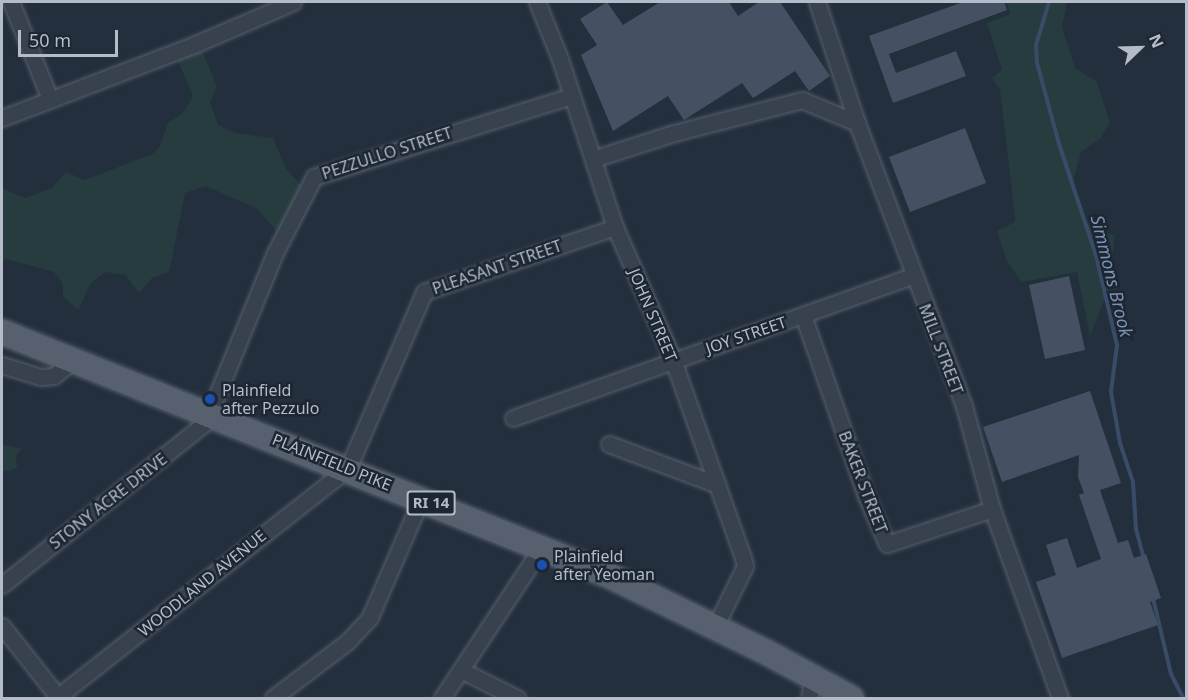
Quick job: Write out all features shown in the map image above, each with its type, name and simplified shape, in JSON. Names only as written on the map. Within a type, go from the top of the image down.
[{"type":"main road","name":"PLAINFIELD PIKE","points":[[2,332],[348,468],[540,550],[610,576],[715,627],[811,688],[850,699]]},
{"type":"street","points":[[11,2],[50,99]]},
{"type":"street","points":[[2,118],[191,46],[293,2]]},
{"type":"street","name":"MILL STREET","points":[[817,2],[857,123],[912,276],[964,406],[992,509],[1060,699]]},
{"type":"street","name":"JOHN STREET","points":[[536,3],[571,96],[615,227],[673,360],[746,566],[715,627]]},
{"type":"street","name":"PEZZULLO STREET","points":[[209,413],[274,255],[314,177],[571,96]]},
{"type":"street","points":[[593,159],[802,100],[857,123]]},
{"type":"street","name":"PLEASANT STREET","points":[[348,468],[424,292],[615,227]]},
{"type":"street","name":"JOY STREET","points":[[513,418],[912,276]]},
{"type":"street","name":"BAKER STREET","points":[[803,315],[866,496],[887,544],[992,509]]},
{"type":"street","points":[[2,365],[41,377],[54,376],[73,360]]},
{"type":"street","name":"STONY ACRE DRIVE","points":[[2,585],[206,422],[209,413]]},
{"type":"street","points":[[609,444],[718,485]]},
{"type":"street","name":"WOODLAND AVENUE","points":[[57,698],[348,468]]},
{"type":"street","points":[[273,699],[348,641],[370,617],[421,499]]},
{"type":"street","points":[[442,699],[540,550]]},
{"type":"street","points":[[2,626],[57,698]]},
{"type":"street","points":[[461,670],[518,699]]},
{"type":"green space","points":[[1006,2],[1067,2],[1062,27],[1075,68],[1097,82],[1110,123],[1101,138],[1081,152],[1073,182],[1087,222],[1115,236],[1108,290],[1090,336],[1077,272],[1021,282],[1006,259],[997,231],[1015,222],[1015,217],[1000,90],[992,78],[1002,70],[987,23],[1010,14]]},
{"type":"green space","points":[[199,43],[217,87],[210,102],[218,125],[236,133],[273,138],[286,169],[305,190],[282,237],[256,208],[206,186],[185,193],[169,272],[152,278],[139,293],[126,275],[105,272],[91,283],[78,310],[63,296],[63,284],[54,272],[6,259],[2,262],[2,188],[25,198],[52,188],[66,172],[85,180],[152,154],[159,148],[168,123],[183,113],[193,96],[174,52]]},
{"type":"green space","points":[[2,444],[22,449],[16,456],[17,467],[11,471],[2,471]]},
{"type":"building","points":[[607,2],[623,25],[660,2],[729,2],[738,16],[759,2],[780,2],[830,76],[809,91],[795,71],[753,98],[742,83],[684,120],[668,96],[613,131],[581,55],[597,45],[580,19]]},
{"type":"building","points":[[963,2],[1004,2],[1007,10],[889,54],[896,73],[956,51],[966,76],[893,103],[869,36]]},
{"type":"building","points":[[965,128],[986,183],[910,212],[889,157]]},
{"type":"building","points":[[1069,276],[1085,350],[1045,359],[1029,285]]},
{"type":"building","points":[[1090,391],[1121,483],[1100,490],[1118,543],[1128,540],[1134,558],[1146,554],[1161,598],[1150,602],[1158,625],[1062,658],[1036,582],[1056,575],[1046,545],[1067,538],[1077,568],[1101,559],[1079,495],[1084,493],[1078,477],[1079,455],[1002,482],[983,427]]},
{"type":"waterway","name":"Simmons Brook","points":[[1049,2],[1036,45],[1037,63],[1059,144],[1096,255],[1117,345],[1111,392],[1120,443],[1133,482],[1136,529],[1144,559]]},
{"type":"waterway","name":"Simmons Brook","points":[[1153,598],[1171,674],[1183,698]]},
{"type":"place","name":"Plainfield after Pezzulo","points":[[210,399]]},
{"type":"place","name":"Plainfield after Yeoman","points":[[542,565]]}]
